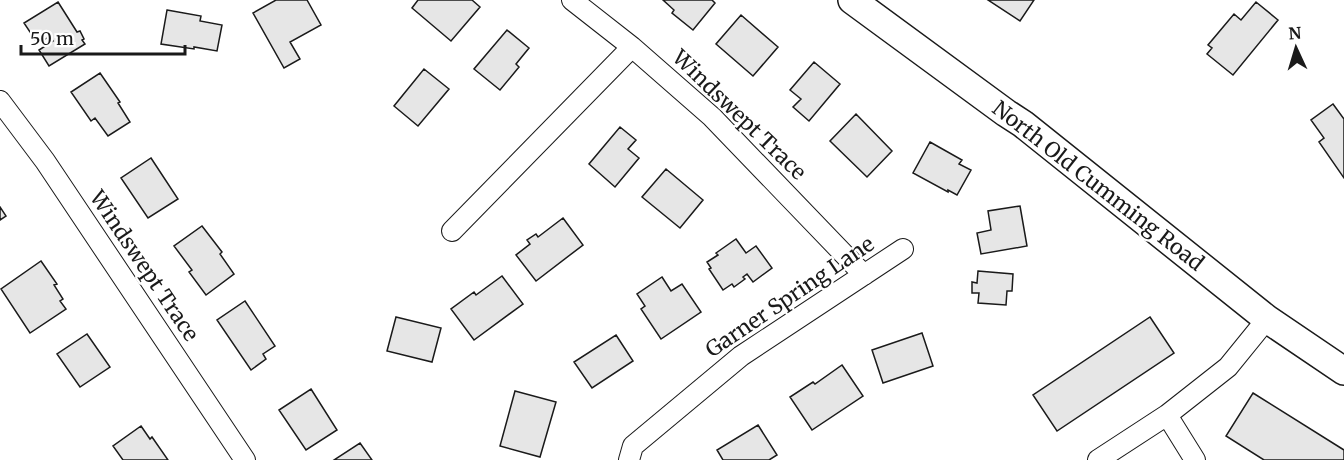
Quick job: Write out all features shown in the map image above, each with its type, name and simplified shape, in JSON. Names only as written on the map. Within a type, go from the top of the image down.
[{"type":"street","name":"Windswept Trace","points":[[572,0],[632,47],[712,117],[864,275]]},
{"type":"street","name":"North Old Cumming Road","points":[[852,0],[1023,124],[1267,319],[1344,371]]},
{"type":"street","points":[[452,231],[632,47]]},
{"type":"street","name":"Windswept Trace","points":[[0,101],[45,160],[245,460]]},
{"type":"street","name":"Garner Spring Lane","points":[[629,460],[633,446],[741,356],[903,249]]},
{"type":"street","points":[[1098,460],[1167,415],[1228,368],[1267,319]]},
{"type":"street","points":[[1167,415],[1195,460]]},
{"type":"building","points":[[276,0],[307,0],[321,25],[290,42],[300,59],[284,68],[253,13]]},
{"type":"building","points":[[418,0],[472,0],[480,7],[451,41],[412,8]]},
{"type":"building","points":[[663,0],[712,0],[715,3],[693,30],[672,13],[674,10]]},
{"type":"building","points":[[988,0],[1034,0],[1020,21]]},
{"type":"building","points":[[58,2],[77,32],[80,31],[85,44],[49,66],[39,50],[53,41],[50,36],[38,44],[24,23]]},
{"type":"building","points":[[1256,2],[1278,20],[1233,75],[1207,54],[1212,48],[1208,45],[1234,14],[1241,20]]},
{"type":"building","points":[[167,10],[201,16],[200,21],[222,25],[217,51],[161,44]]},
{"type":"building","points":[[741,15],[778,47],[753,76],[716,44]]},
{"type":"building","points":[[507,30],[529,48],[516,64],[519,67],[500,90],[474,69]]},
{"type":"building","points":[[814,62],[840,84],[809,121],[793,107],[801,99],[790,90]]},
{"type":"building","points":[[424,69],[449,89],[418,126],[394,106]]},
{"type":"building","points":[[100,73],[120,102],[118,103],[130,122],[108,136],[95,118],[91,121],[71,92]]},
{"type":"building","points":[[1333,104],[1344,119],[1344,178],[1319,142],[1324,138],[1311,120]]},
{"type":"building","points":[[856,114],[892,151],[867,177],[830,141]]},
{"type":"building","points":[[620,127],[636,140],[628,149],[639,158],[615,187],[589,164]]},
{"type":"building","points":[[930,142],[962,160],[959,164],[971,170],[957,195],[913,173]]},
{"type":"building","points":[[151,158],[178,199],[148,218],[121,178]]},
{"type":"building","points":[[666,169],[703,200],[680,228],[642,197]]},
{"type":"building","points":[[1020,206],[1027,246],[981,254],[977,233],[991,230],[988,211]]},
{"type":"building","points":[[0,207],[6,216],[0,220]]},
{"type":"building","points":[[563,218],[583,245],[536,281],[516,255],[530,244],[527,240],[536,234],[538,237]]},
{"type":"building","points":[[202,226],[222,252],[220,254],[234,274],[206,295],[189,272],[192,270],[174,246]]},
{"type":"building","points":[[736,239],[746,253],[756,246],[772,268],[753,282],[747,274],[743,277],[745,279],[734,287],[732,284],[723,290],[707,262]]},
{"type":"building","points":[[41,261],[57,284],[54,285],[66,309],[30,333],[1,289]]},
{"type":"building","points":[[978,271],[1013,274],[1012,291],[1007,291],[1006,305],[978,303],[979,293],[972,293],[972,282],[977,283]]},
{"type":"building","points":[[502,276],[523,304],[474,340],[451,309],[474,292],[476,295]]},
{"type":"building","points":[[662,277],[671,291],[682,284],[701,312],[661,339],[641,309],[645,306],[637,294]]},
{"type":"building","points":[[245,301],[275,346],[263,354],[266,359],[251,370],[217,320]]},
{"type":"building","points":[[396,317],[441,328],[432,362],[387,351]]},
{"type":"building","points":[[1150,317],[1174,353],[1057,431],[1033,395]]},
{"type":"building","points":[[922,333],[933,366],[883,383],[872,350]]},
{"type":"building","points":[[87,334],[110,367],[80,387],[57,354]]},
{"type":"building","points":[[616,335],[633,361],[592,388],[574,362]]},
{"type":"building","points":[[842,365],[863,396],[812,430],[790,397],[813,382],[815,384]]},
{"type":"building","points":[[311,389],[337,430],[306,450],[279,410]]},
{"type":"building","points":[[515,391],[556,402],[540,457],[500,446]]},
{"type":"building","points":[[1253,393],[1344,450],[1344,460],[1264,460],[1226,436]]},
{"type":"building","points":[[758,425],[777,455],[769,460],[723,460],[717,450]]},
{"type":"building","points":[[141,426],[168,460],[123,460],[113,446]]},
{"type":"building","points":[[360,443],[372,460],[334,460]]}]
